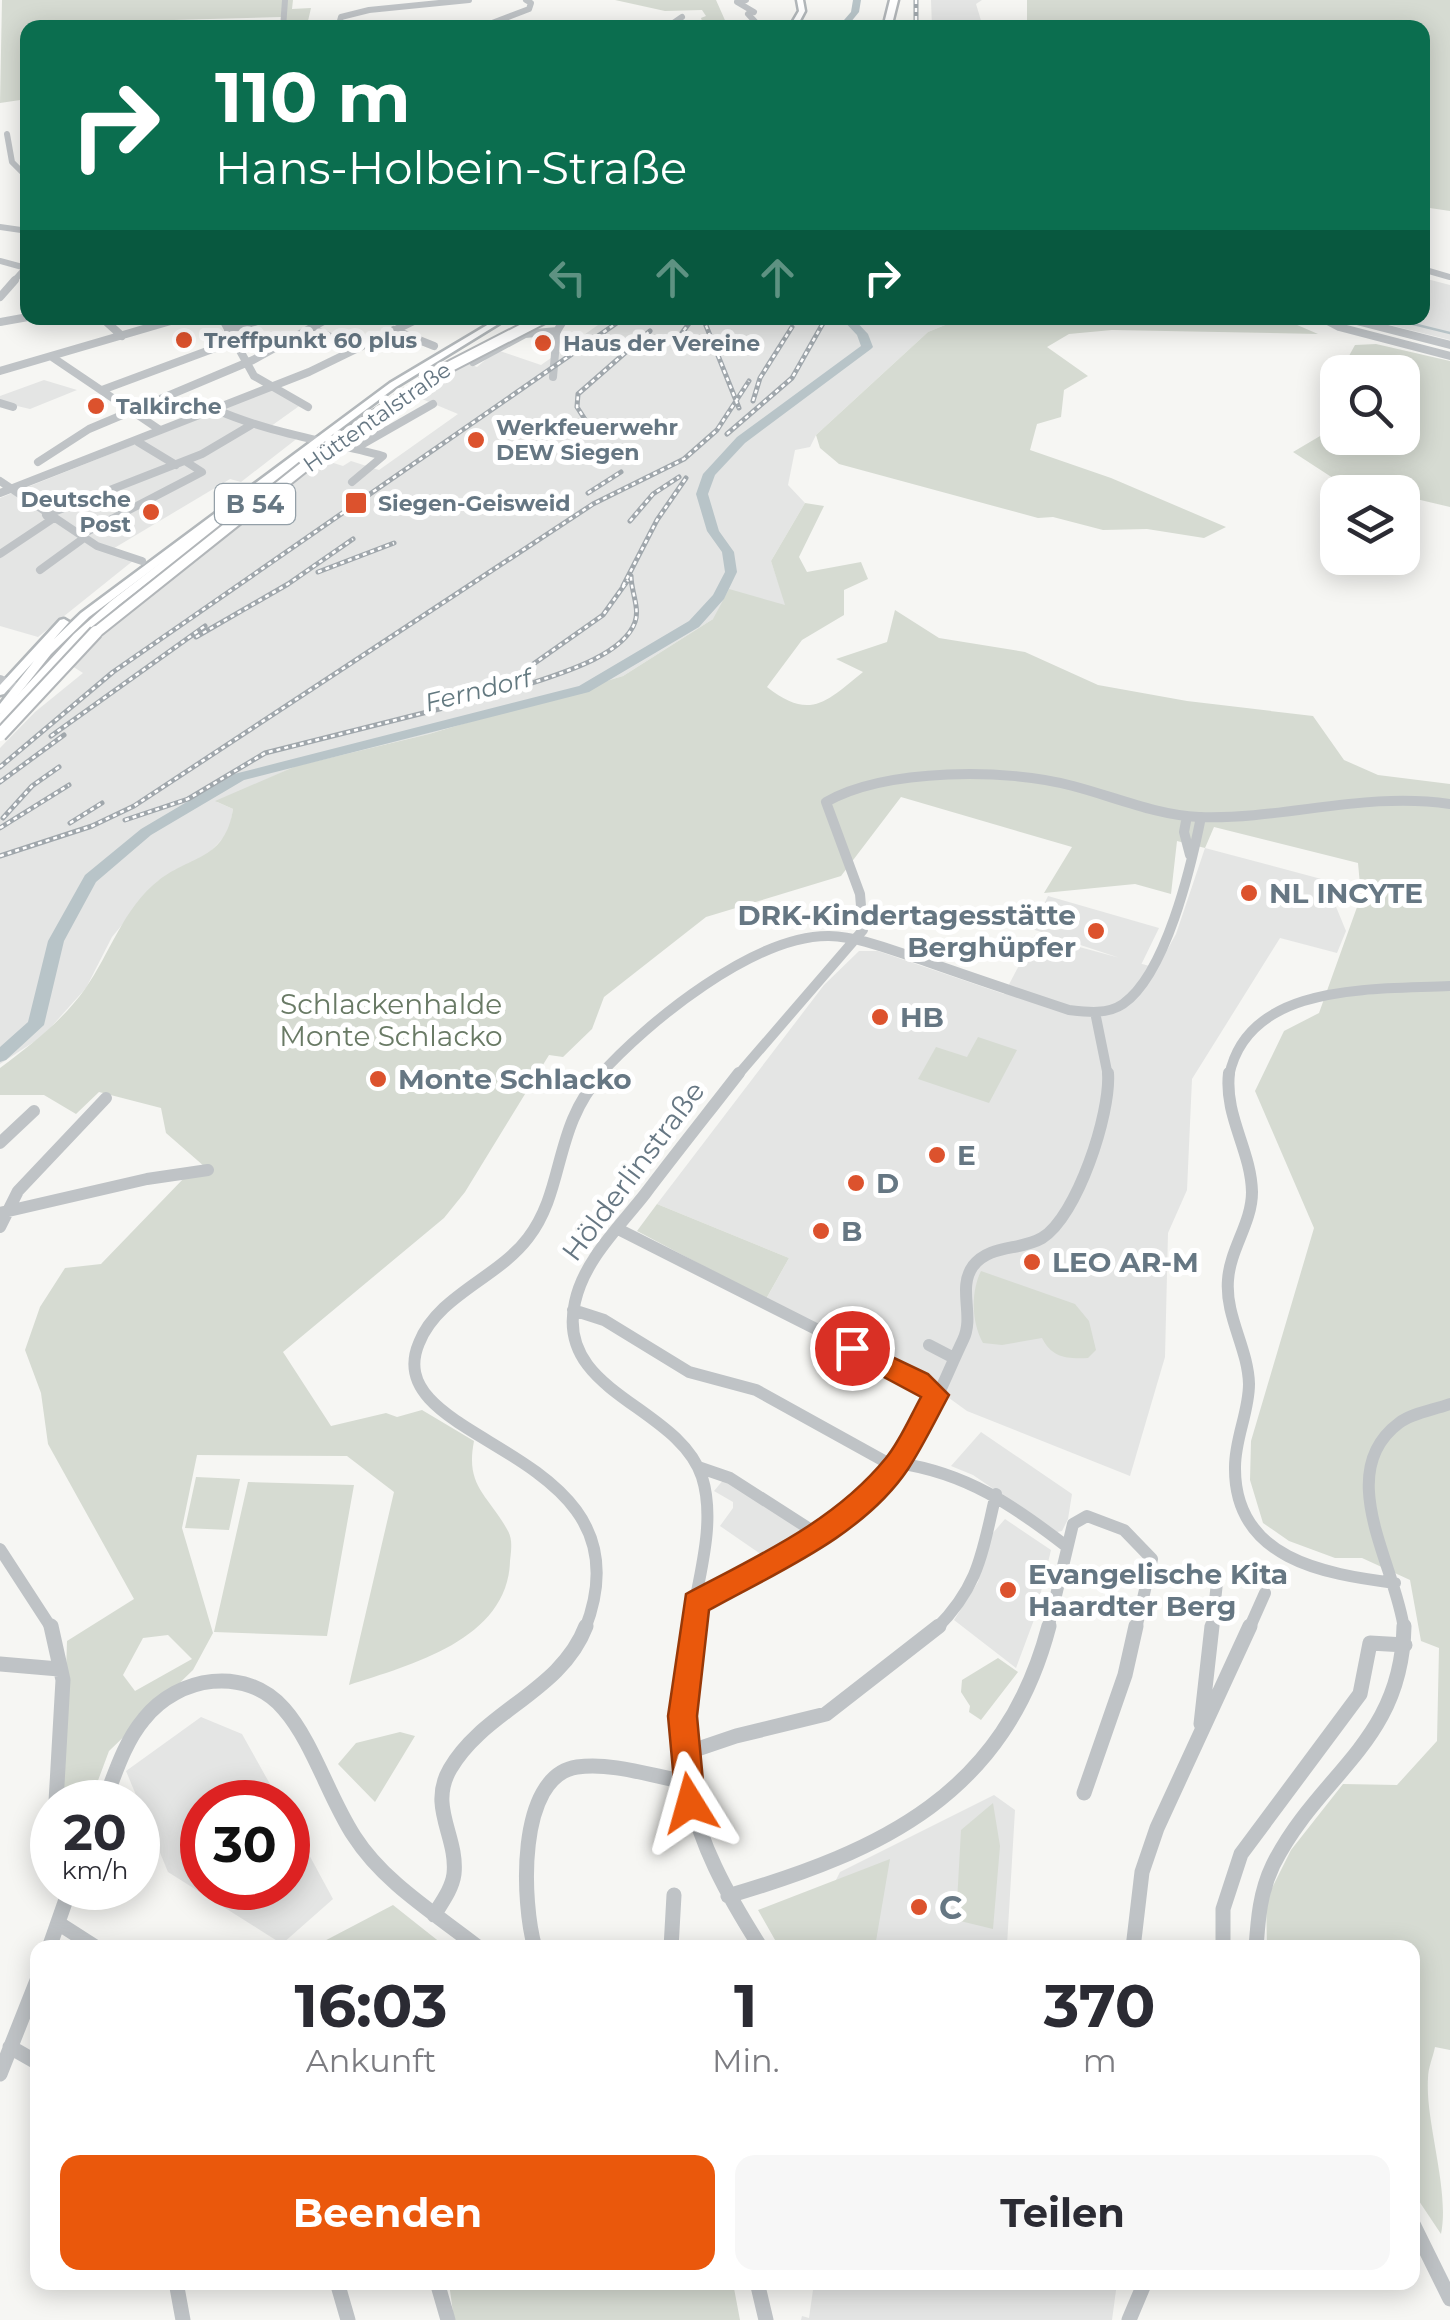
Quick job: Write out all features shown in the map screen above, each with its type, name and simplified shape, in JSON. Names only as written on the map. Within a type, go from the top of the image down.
[{"type":"highway","name":"Hüttentalstraße","points":[[0,721],[104,612],[326,440],[434,368],[517,325]]},
{"type":"highway","name":"Hüttentalstraße","points":[[0,735],[114,615],[321,453],[413,387],[531,325]]},
{"type":"main road","points":[[4,685],[58,634],[382,382],[480,325]]},
{"type":"main road","points":[[0,712],[4,685],[18,668],[142,561],[417,368],[492,325]]},
{"type":"street","points":[[338,20],[359,11],[469,0]]},
{"type":"street","points":[[746,0],[737,2],[756,20]]},
{"type":"street","points":[[502,20],[524,12],[529,2]]},
{"type":"street","points":[[8,134],[12,162],[20,170]]},
{"type":"street","points":[[1,295],[20,276]]},
{"type":"street","points":[[110,325],[122,336]]},
{"type":"street","points":[[0,371],[158,325]]},
{"type":"street","points":[[226,325],[259,382],[308,408]]},
{"type":"street","points":[[228,330],[245,325]]},
{"type":"street","points":[[39,462],[89,428],[246,363],[320,325]]},
{"type":"street","points":[[0,493],[271,388],[405,325]]},
{"type":"street","points":[[554,377],[557,332],[561,325]]},
{"type":"street","points":[[1335,325],[1450,356]]},
{"type":"street","points":[[1373,325],[1450,345]]},
{"type":"street","points":[[313,330],[356,349]]},
{"type":"street","points":[[394,330],[434,346]]},
{"type":"street","points":[[473,362],[525,334],[557,332]]},
{"type":"street","points":[[102,390],[234,341]]},
{"type":"street","points":[[52,356],[160,430]]},
{"type":"street","points":[[0,403],[13,407]]},
{"type":"street","points":[[356,448],[433,404]]},
{"type":"street","points":[[217,410],[251,425],[316,437],[384,459],[352,482]]},
{"type":"street","points":[[0,554],[87,494],[162,472],[218,447],[251,425]]},
{"type":"street","points":[[40,570],[83,536],[202,472],[138,442]]},
{"type":"street","points":[[162,472],[178,484]]},
{"type":"street","points":[[0,481],[97,546],[142,561]]},
{"type":"street","points":[[858,939],[864,906],[826,802],[907,780],[964,774],[1030,776],[1156,812],[1201,817],[1249,816],[1376,796],[1450,804]]},
{"type":"street","points":[[1156,812],[1184,832]]},
{"type":"street","points":[[1187,816],[1184,832],[1190,856]]},
{"type":"street","points":[[434,1915],[447,1894],[454,1867],[440,1819],[440,1794],[447,1773],[462,1750],[543,1686],[571,1658],[584,1638],[599,1569],[590,1530],[559,1486],[540,1468],[448,1420],[427,1403],[413,1374],[420,1340],[440,1313],[510,1259],[526,1241],[548,1204],[573,1112],[602,1072],[680,1006],[776,947],[826,936],[858,939],[1062,1008],[1095,1012],[1121,1006],[1137,991],[1172,919],[1201,817]]},
{"type":"street","name":"Hölderlinstraße","points":[[573,1310],[579,1284],[618,1229],[765,1040],[858,939]]},
{"type":"street","points":[[1394,1583],[1332,1574],[1281,1554],[1254,1527],[1238,1493],[1234,1453],[1248,1372],[1228,1278],[1252,1196],[1252,1178],[1229,1108],[1228,1079],[1237,1048],[1267,1016],[1291,1004],[1326,997],[1450,986]]},
{"type":"street","points":[[696,1603],[819,1535],[871,1492],[896,1465],[936,1395],[968,1326],[958,1290],[975,1263],[996,1252],[1043,1238],[1060,1220],[1101,1138],[1112,1093],[1103,1034],[1095,1012]]},
{"type":"street","points":[[0,1227],[4,1212],[18,1192],[106,1098]]},
{"type":"street","points":[[0,1143],[34,1111]]},
{"type":"street","points":[[4,1212],[147,1179],[208,1170]]},
{"type":"street","points":[[618,1229],[919,1381],[936,1395]]},
{"type":"street","points":[[756,1940],[728,1896],[694,1824],[686,1782],[682,1716],[707,1516],[705,1490],[698,1467],[672,1434],[598,1382],[578,1352],[573,1310],[602,1318],[692,1374],[756,1390],[896,1465],[943,1468],[970,1478],[1066,1546]]},
{"type":"street","points":[[929,1346],[954,1358]]},
{"type":"street","points":[[1256,1940],[1257,1905],[1284,1842],[1340,1773],[1392,1700],[1400,1680],[1406,1645],[1394,1583],[1370,1512],[1366,1486],[1370,1462],[1378,1441],[1392,1423],[1450,1404]]},
{"type":"street","points":[[698,1467],[730,1478],[819,1535]]},
{"type":"street","points":[[683,1754],[736,1736],[826,1714],[924,1642],[961,1604],[974,1582],[996,1494]]},
{"type":"street","points":[[728,1896],[814,1872],[869,1849],[940,1803],[990,1750],[1026,1692],[1046,1638],[1073,1524],[1079,1518],[1095,1516],[1146,1546],[1152,1559],[1125,1676],[1084,1793]]},
{"type":"street","points":[[0,1550],[52,1629],[58,1646],[64,1690],[58,1780]]},
{"type":"street","points":[[1199,1738],[1218,1573]]},
{"type":"street","points":[[1134,1940],[1142,1872],[1157,1828],[1264,1593]]},
{"type":"street","points":[[1223,1940],[1223,1908],[1241,1854],[1360,1694],[1370,1643],[1406,1645]]},
{"type":"street","points":[[0,1664],[59,1669]]},
{"type":"street","points":[[113,1780],[124,1751],[150,1712],[193,1685],[223,1679],[253,1683],[272,1694],[287,1712],[354,1838],[390,1878],[468,1940]]},
{"type":"street","points":[[534,1940],[528,1920],[529,1834],[537,1792],[547,1777],[574,1767],[686,1782]]},
{"type":"street","points":[[671,1940],[674,1895]]},
{"type":"street","points":[[52,1940],[62,1910]]},
{"type":"street","points":[[58,1923],[85,1940]]},
{"type":"street","points":[[0,2074],[30,1998]]},
{"type":"street","points":[[10,2047],[30,2058]]},
{"type":"street","points":[[1420,2238],[1450,2299]]},
{"type":"street","points":[[178,2290],[184,2320]]},
{"type":"street","points":[[339,2290],[348,2320]]},
{"type":"street","points":[[439,2290],[448,2320]]},
{"type":"street","points":[[759,2290],[766,2320]]},
{"type":"street","points":[[1129,2320],[1142,2290]]},
{"type":"shaded area","points":[[931,0],[982,0],[976,4],[981,20],[932,20]]},
{"type":"shaded area","points":[[1430,280],[1450,285],[1450,340],[1390,325],[1430,325]]},
{"type":"shaded area","points":[[598,325],[945,325],[928,332],[816,435],[810,447],[795,450],[788,485],[805,503],[771,561],[786,605],[713,619],[623,676],[429,734],[296,766],[217,802],[233,809],[229,832],[206,856],[158,881],[112,937],[86,988],[43,1036],[0,1064],[0,748],[35,712],[83,673],[72,666],[106,630],[321,459],[343,466],[351,461],[379,470],[458,414],[410,394],[465,362],[477,367],[497,350],[541,365]]},
{"type":"shaded area","points":[[44,380],[77,390],[30,409],[0,402],[0,396]]},
{"type":"shaded area","points":[[273,389],[302,404],[267,429],[299,437],[241,482],[230,479],[111,550],[134,560],[38,637],[0,626],[0,498]]},
{"type":"shaded area","points":[[1205,848],[1325,880],[1346,931],[1337,953],[1280,938],[1192,1079],[1187,1190],[1168,1233],[1165,1357],[1130,1476],[967,1411],[931,1385],[765,1301],[789,1258],[657,1204],[824,985],[859,951],[878,951],[1004,994],[1035,935],[1157,968],[1176,934]]},
{"type":"shaded area","name":"DRK-Kindertagesstätte Berghüpfer","points":[[1048,896],[1159,928],[1141,965],[1032,929]]},
{"type":"shaded area","points":[[981,1432],[1072,1494],[1062,1531],[1057,1532],[973,1475],[951,1466]]},
{"type":"shaded area","points":[[724,1479],[807,1533],[762,1555],[720,1526],[733,1508],[733,1502],[714,1491]]},
{"type":"shaded area","name":"Evangelische Kita Haardter Berg","points":[[1005,1519],[1051,1550],[1035,1617],[1016,1668],[954,1620],[978,1582],[992,1534]]},
{"type":"shaded area","points":[[201,1717],[242,1734],[268,1780],[180,1780],[180,1880],[168,1872],[160,1853],[160,1780],[130,1780],[126,1771]]},
{"type":"shaded area","points":[[994,1795],[1015,1810],[1007,1940],[806,1940],[840,1872]]},
{"type":"shaded area","points":[[310,1857],[333,1899],[287,1940],[276,1940],[228,1910],[310,1910]]},
{"type":"shaded area","points":[[813,2290],[1116,2290],[1112,2320],[801,2320],[802,2316],[809,2318]]},
{"type":"green space","points":[[2,0],[293,0],[292,9],[311,8],[308,20],[20,20],[20,100],[0,103]]},
{"type":"green space","points":[[615,0],[716,0],[725,20],[702,20],[706,16],[702,10],[665,11]]},
{"type":"green space","points":[[1027,0],[1450,0],[1450,211],[1430,208],[1430,20],[1027,20]]},
{"type":"green space","points":[[945,325],[1297,325],[1318,334],[1112,330],[1069,334],[1047,347],[1088,376],[1064,390],[1061,417],[1037,424],[1030,450],[1111,478],[1226,527],[1204,538],[1147,529],[1103,530],[1053,517],[1038,518],[839,464],[820,448],[816,435],[928,332]]},
{"type":"green space","points":[[1376,344],[1450,361],[1450,507],[1420,500],[1420,475],[1328,475],[1293,452],[1320,436],[1320,455],[1420,455],[1420,355],[1349,355],[1355,345]]},
{"type":"green space","name":"Schlackenhalde Monte Schlacko","points":[[805,503],[824,506],[799,557],[807,572],[861,562],[868,579],[844,590],[844,615],[802,640],[767,687],[795,703],[817,704],[828,699],[863,672],[836,659],[887,642],[895,610],[939,638],[1025,652],[1098,685],[1187,701],[1313,716],[1344,760],[1378,775],[1450,784],[1450,2050],[1435,2047],[1428,2078],[1442,2197],[1441,2234],[1420,2202],[1420,1940],[1267,1940],[1266,1900],[1291,1850],[1343,1784],[1397,1785],[1437,1741],[1439,1648],[1421,1641],[1410,1580],[1362,1558],[1335,1558],[1289,1541],[1263,1523],[1250,1480],[1251,1441],[1314,1228],[1255,1091],[1284,1031],[1319,1013],[1361,896],[1358,863],[1214,827],[1205,848],[1177,841],[1171,894],[1135,884],[1044,893],[1072,847],[901,797],[841,876],[706,917],[604,997],[592,1029],[563,1057],[549,1055],[465,1192],[444,1218],[283,1352],[331,1426],[386,1413],[397,1417],[422,1410],[474,1441],[476,1480],[511,1542],[505,1588],[493,1611],[452,1645],[349,1685],[394,1492],[347,1456],[197,1455],[182,1528],[213,1633],[193,1670],[109,1751],[98,1780],[63,1780],[67,1641],[134,1599],[48,1444],[41,1393],[25,1350],[40,1307],[65,1268],[101,1264],[185,1177],[205,1167],[166,1133],[161,1108],[99,1092],[76,1114],[44,1095],[0,1095],[0,1068],[46,1032],[76,1001],[126,918],[147,891],[223,838],[233,809],[215,801],[296,766],[429,734],[623,676],[713,619],[729,589],[785,605],[771,561]],"holes":[[[168,1635],[192,1659],[135,1691],[123,1675],[143,1638]]]},
{"type":"green space","points":[[978,1037],[1017,1050],[989,1103],[918,1079],[936,1047],[967,1057]]},
{"type":"green space","points":[[657,1204],[789,1258],[766,1299],[637,1231]]},
{"type":"green space","points":[[981,1271],[1075,1304],[1089,1321],[1096,1350],[1088,1358],[1073,1358],[1055,1353],[1042,1338],[1002,1345],[983,1343],[974,1307]]},
{"type":"green space","points":[[196,1477],[240,1479],[229,1530],[185,1528]]},
{"type":"green space","points":[[248,1482],[354,1485],[327,1636],[214,1632]]},
{"type":"green space","points":[[998,1658],[1018,1672],[981,1720],[969,1712],[970,1706],[961,1692],[962,1680]]},
{"type":"green space","points":[[400,1732],[415,1736],[375,1802],[338,1764],[356,1743]]},
{"type":"green space","points":[[993,1803],[1000,1846],[993,1929],[956,1920],[961,1830]]},
{"type":"green space","points":[[890,1859],[876,1940],[775,1940],[758,1910]]},
{"type":"green space","points":[[393,1905],[437,1940],[326,1940]]},
{"type":"green space","points":[[450,2290],[734,2290],[740,2320],[454,2320]]},
{"type":"waterway","name":"Ferndorf","points":[[848,20],[855,12],[857,0]]},
{"type":"waterway","name":"Ferndorf","points":[[0,1056],[36,1025],[56,941],[90,879],[146,832],[239,777],[584,689],[694,624],[719,596],[731,572],[728,552],[713,531],[702,494],[709,474],[741,440],[867,347],[854,325]]},
{"type":"waterway","points":[[1417,325],[1450,333]]},
{"type":"railway","points":[[916,0],[916,20]]},
{"type":"railway","points":[[0,767],[113,672],[614,325]]},
{"type":"railway","points":[[679,337],[688,325]]},
{"type":"railway","points":[[706,325],[736,401]]},
{"type":"railway","points":[[727,434],[792,378],[822,325]]},
{"type":"railway","points":[[753,401],[760,378],[792,327]]},
{"type":"railway","points":[[595,435],[577,407],[578,394],[650,331]]},
{"type":"railway","points":[[736,401],[749,381]]},
{"type":"railway","points":[[0,856],[92,826],[134,806],[593,504],[684,459],[717,430],[736,401]]},
{"type":"railway","points":[[736,401],[739,408]]},
{"type":"railway","points":[[588,493],[621,472]]},
{"type":"railway","points":[[630,521],[653,494],[679,477]]},
{"type":"railway","points":[[623,586],[657,520],[686,478]]},
{"type":"railway","points":[[196,637],[288,584],[353,539]]},
{"type":"railway","points":[[318,572],[394,543]]},
{"type":"railway","points":[[514,689],[582,665],[627,635],[636,617],[631,576]]},
{"type":"railway","points":[[125,820],[188,799],[265,753],[471,701],[505,684],[603,615],[628,580]]},
{"type":"railway","points":[[51,736],[205,626]]},
{"type":"railway","points":[[0,782],[64,735]]},
{"type":"railway","points":[[3,818],[32,786],[59,767]]},
{"type":"railway","points":[[0,828],[69,785]]},
{"type":"railway","points":[[70,823],[102,803]]},
{"type":"place","name":"Treffpunkt 60 plus","points":[[184,340]]},
{"type":"place","name":"Haus der Vereine","points":[[543,343]]},
{"type":"place","name":"Talkirche","points":[[96,406]]},
{"type":"place","name":"Werkfeuerwehr DEW Siegen","points":[[476,440]]},
{"type":"place","name":"Siegen-Geisweid","points":[[356,503]]},
{"type":"place","name":"Deutsche Post","points":[[151,512]]},
{"type":"place","name":"NL INCYTE","points":[[1249,893]]},
{"type":"place","name":"DRK-Kindertagesstätte Berghüpfer","points":[[1096,931]]},
{"type":"place","name":"HB","points":[[880,1017]]},
{"type":"place","name":"Monte Schlacko","points":[[378,1079]]},
{"type":"place","name":"E","points":[[937,1155]]},
{"type":"place","name":"D","points":[[856,1183]]},
{"type":"place","name":"B","points":[[821,1231]]},
{"type":"place","name":"LEO AR-M","points":[[1032,1262]]},
{"type":"place","name":"Evangelische Kita Haardter Berg","points":[[1008,1590]]},
{"type":"place","name":"C","points":[[919,1907]]},
{"type":"route","points":[[690,1803],[682,1716],[696,1603],[819,1535],[843,1517],[898,1463],[936,1395],[919,1381],[852,1348]]}]
